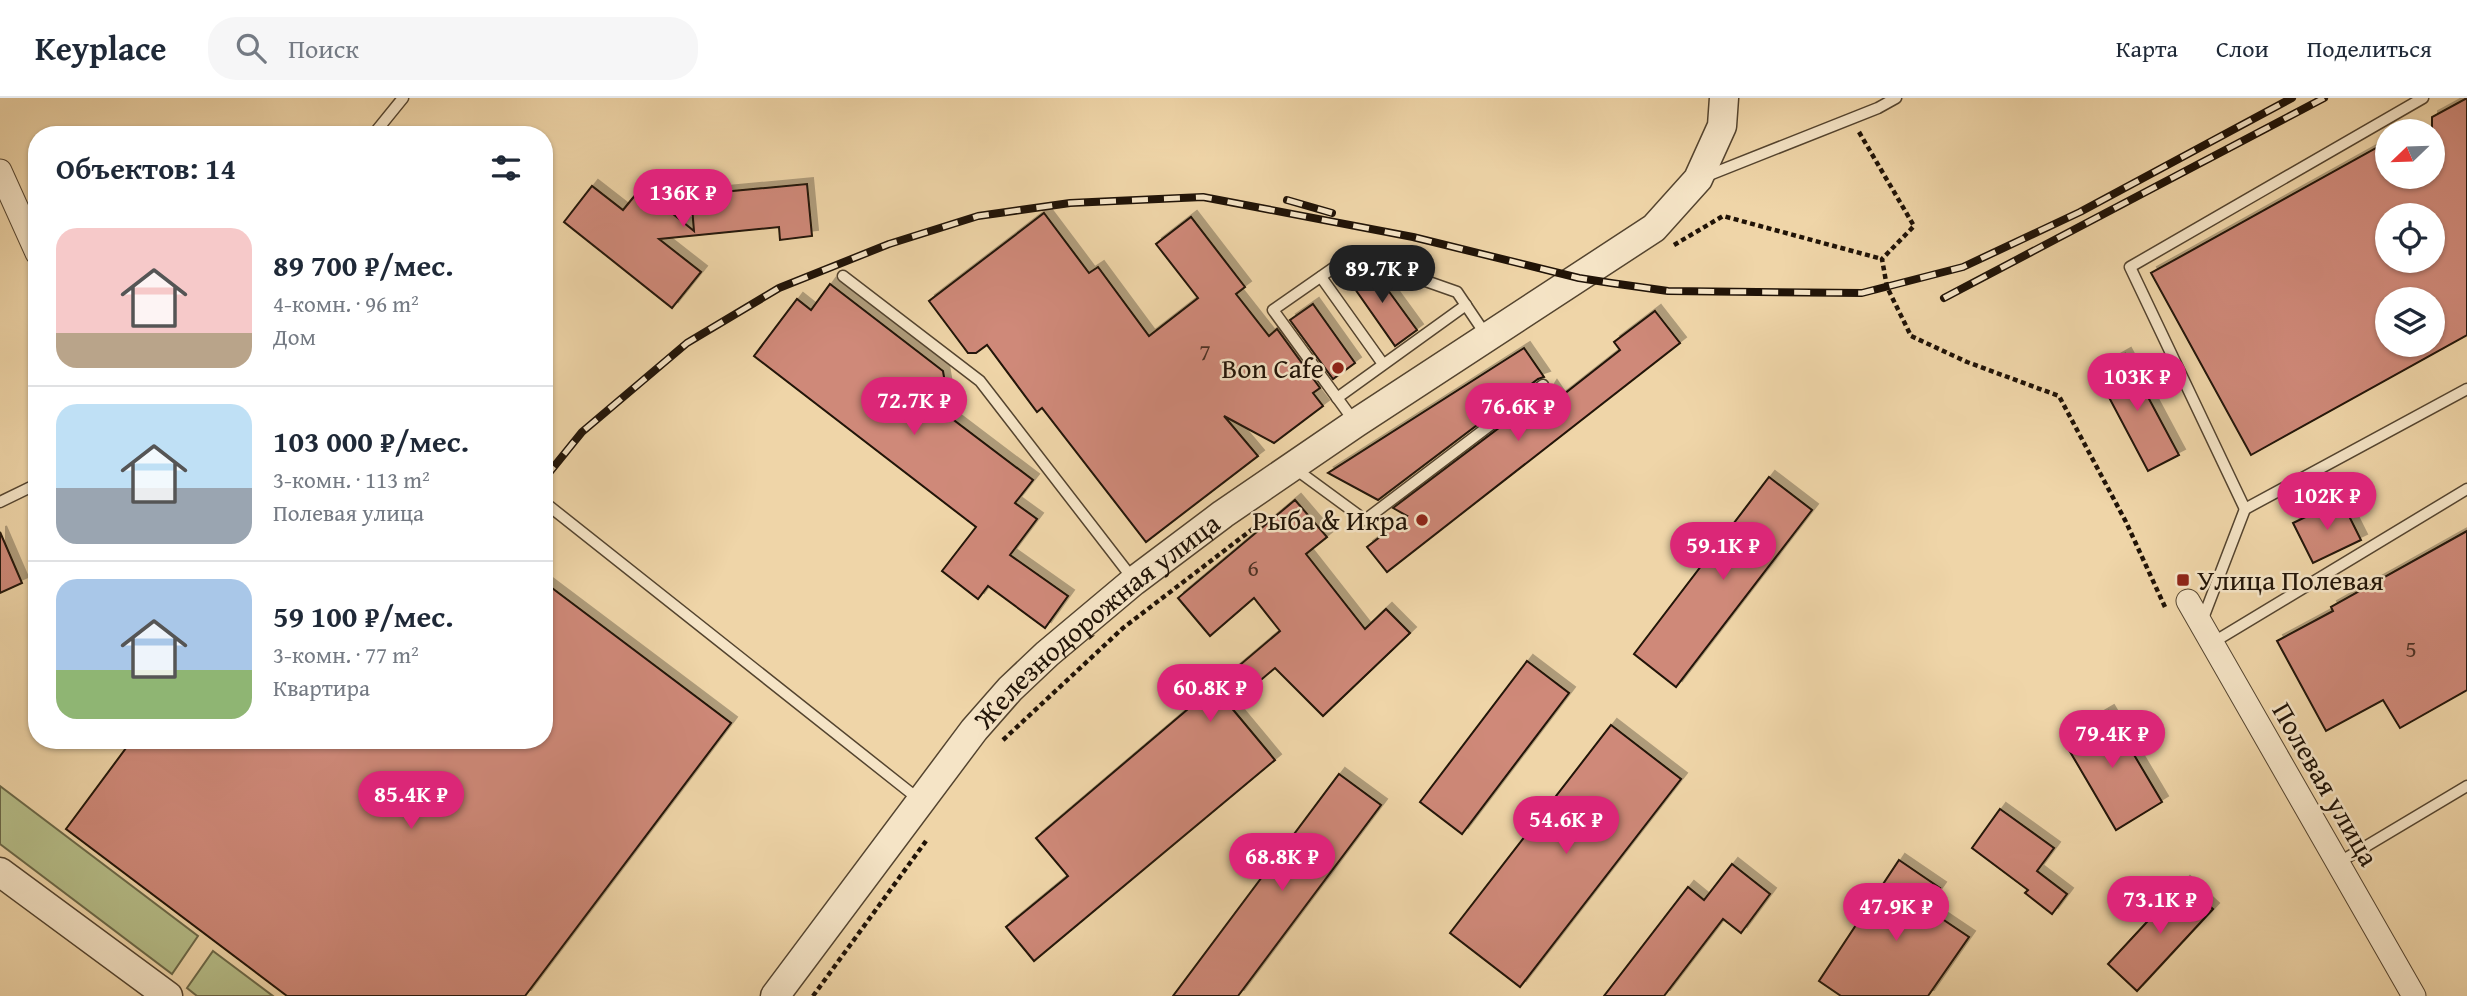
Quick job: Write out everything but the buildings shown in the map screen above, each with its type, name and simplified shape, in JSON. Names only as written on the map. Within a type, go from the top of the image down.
[{"type":"street","name":"Железнодорожная улица","points":[[775,996],[974,730],[1010,689],[1134,581],[1223,514],[1291,466],[1654,228],[1698,179],[1722,126],[1724,98]]},
{"type":"street","points":[[0,171],[28,233]]},
{"type":"street","name":"Полевая улица","points":[[2188,601],[2414,996]]},
{"type":"street","points":[[0,872],[168,996]]},
{"type":"lane","points":[[380,126],[402,98]]},
{"type":"lane","points":[[1698,179],[1851,119],[1896,98]]},
{"type":"lane","points":[[2206,633],[2245,509],[2130,267],[2423,98]]},
{"type":"lane","points":[[1356,423],[1273,310],[1352,255],[1457,292],[1488,337]]},
{"type":"lane","points":[[843,276],[980,381],[1134,581]]},
{"type":"lane","points":[[1321,277],[1383,364]]},
{"type":"lane","points":[[1337,398],[1466,305]]},
{"type":"lane","points":[[1291,466],[1365,520],[1543,385]]},
{"type":"lane","points":[[2245,509],[2467,389]]},
{"type":"lane","points":[[0,502],[28,488]]},
{"type":"lane","points":[[2206,633],[2467,489]]},
{"type":"lane","points":[[553,509],[920,801]]},
{"type":"lane","points":[[2338,863],[2467,786]]},
{"type":"path","points":[[1851,119],[1914,226],[1882,258]]},
{"type":"path","points":[[1666,251],[1723,216],[1882,258]]},
{"type":"path","points":[[1882,258],[1887,287],[1911,336],[1967,362],[2059,396],[2126,522],[2164,607],[2188,601]]},
{"type":"path","points":[[997,745],[1123,628],[1269,516]]},
{"type":"path","points":[[813,996],[927,840]]},
{"type":"green space","points":[[0,786],[198,936],[172,974],[0,844]]},
{"type":"green space","points":[[213,951],[273,996],[197,996],[187,988]]},
{"type":"railway","points":[[553,468],[582,432],[687,343],[779,288],[889,244],[978,216],[1070,203],[1203,197],[1413,237],[1579,278],[1611,283],[1668,291],[1862,293],[1963,267],[2080,212],[2292,98]]},
{"type":"railway","points":[[1944,298],[2324,98]]},
{"type":"railway","points":[[1287,200],[1332,213]]},
{"type":"place","name":"Bon Cafe","points":[[1338,368]]},
{"type":"place","name":"Рыба & Икра","points":[[1422,520]]},
{"type":"place","name":"Улица Полевая","points":[[2183,580]]}]
